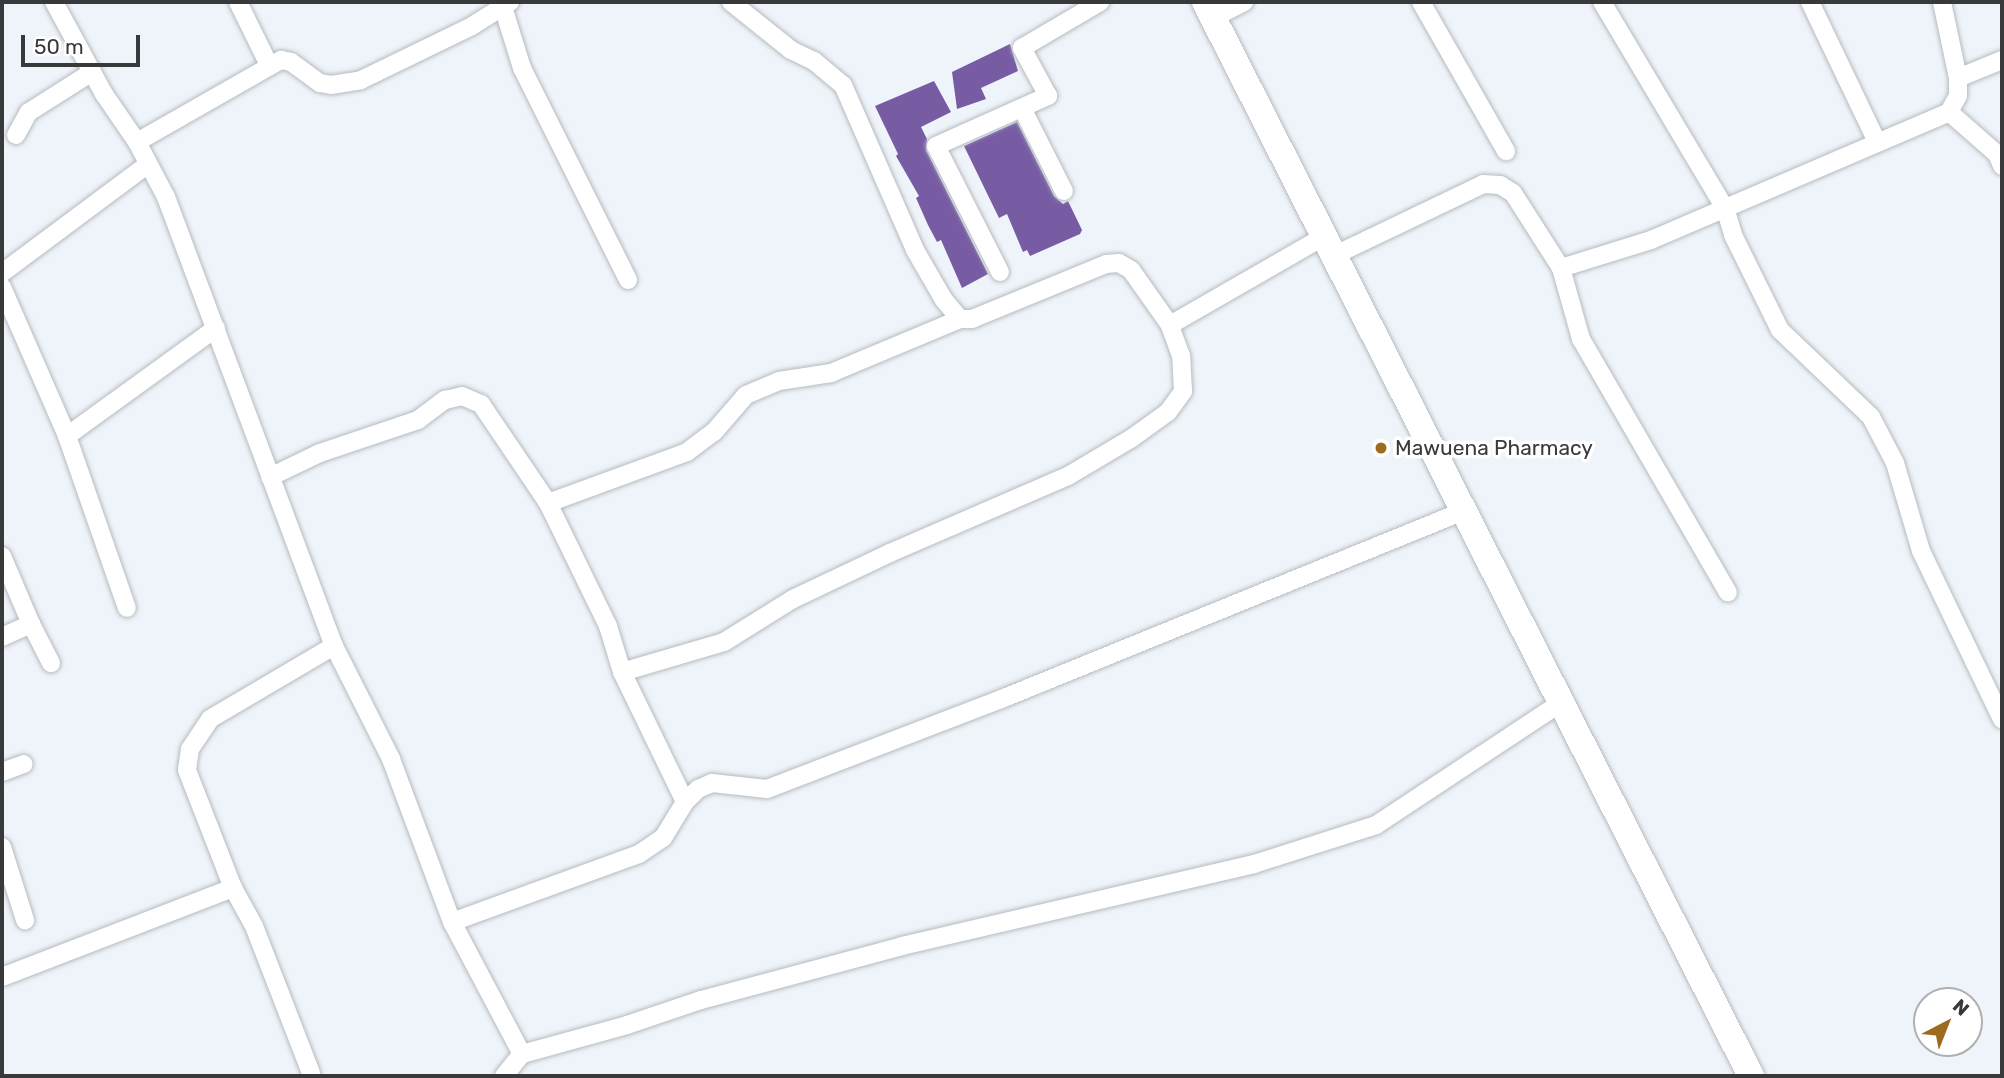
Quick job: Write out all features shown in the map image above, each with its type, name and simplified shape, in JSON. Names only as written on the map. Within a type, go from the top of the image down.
[{"type":"main road","points":[[1209,10],[1466,510],[1751,1076]]},
{"type":"street","points":[[54,2],[92,72],[137,142],[166,197],[334,646],[391,759],[452,922],[522,1054]]},
{"type":"street","points":[[238,2],[269,65]]},
{"type":"street","points":[[731,2],[791,50],[814,61],[843,85],[915,250],[944,300],[960,319]]},
{"type":"street","points":[[1000,272],[936,146],[1048,96],[1022,48],[1100,2]]},
{"type":"street","points":[[1209,10],[1244,2]]},
{"type":"street","points":[[1421,2],[1506,151]]},
{"type":"street","points":[[1602,2],[1724,208],[1733,235],[1780,330],[1871,417],[1895,463],[1921,551],[2002,719]]},
{"type":"street","points":[[1811,2],[1877,142]]},
{"type":"street","points":[[1561,268],[1650,240],[1949,113],[1958,96],[1958,78],[1942,2]]},
{"type":"street","points":[[137,142],[281,60],[291,62],[320,83],[331,85],[361,80],[507,5],[522,68],[628,280]]},
{"type":"street","points":[[1958,78],[2002,60]]},
{"type":"street","points":[[16,135],[29,112],[92,72]]},
{"type":"street","points":[[1022,108],[1064,191]]},
{"type":"street","points":[[1949,113],[1997,154],[2002,166]]},
{"type":"street","points":[[2,272],[149,164]]},
{"type":"street","points":[[1170,324],[1328,246],[1483,184],[1500,185],[1513,193],[1561,268],[1581,339],[1728,593]]},
{"type":"street","points":[[548,503],[687,452],[714,432],[746,395],[779,381],[831,373],[960,319],[972,319],[1106,264],[1119,263],[1131,270],[1170,324],[1181,356],[1183,391],[1168,412],[1132,438],[1068,476],[890,553],[793,599],[724,642],[622,672]]},
{"type":"street","points":[[2,287],[67,436],[127,608]]},
{"type":"street","points":[[67,436],[216,328]]},
{"type":"street","points":[[270,477],[320,453],[418,420],[445,400],[462,396],[481,404],[512,454],[548,503],[608,626],[622,672],[685,802]]},
{"type":"street","points":[[452,922],[639,854],[663,838],[685,802],[698,789],[712,783],[767,789],[1024,690],[1466,510]]},
{"type":"street","points":[[2,555],[51,663]]},
{"type":"street","points":[[2,637],[31,624]]},
{"type":"street","points":[[311,1075],[254,926],[233,888],[187,770],[190,749],[210,719],[334,646]]},
{"type":"street","points":[[504,1076],[522,1054],[627,1025],[701,1000],[902,946],[1254,864],[1376,825],[1563,701]]},
{"type":"street","points":[[2,772],[24,764]]},
{"type":"street","points":[[2,847],[25,920]]},
{"type":"street","points":[[2,977],[141,921],[233,888]]},
{"type":"building","points":[[1010,44],[1018,71],[981,88],[986,99],[957,109],[952,72]]},
{"type":"building","points":[[934,81],[951,112],[921,127],[927,139],[926,150],[988,274],[962,288],[941,240],[937,242],[928,225],[916,198],[919,196],[896,156],[898,154],[875,106]]},
{"type":"building","points":[[1017,122],[1054,196],[1063,204],[1068,201],[1082,230],[1080,234],[1030,256],[1027,250],[1023,252],[1007,214],[999,218],[964,146]]},
{"type":"place","name":"Mawuena Pharmacy","points":[[1381,448]]}]
